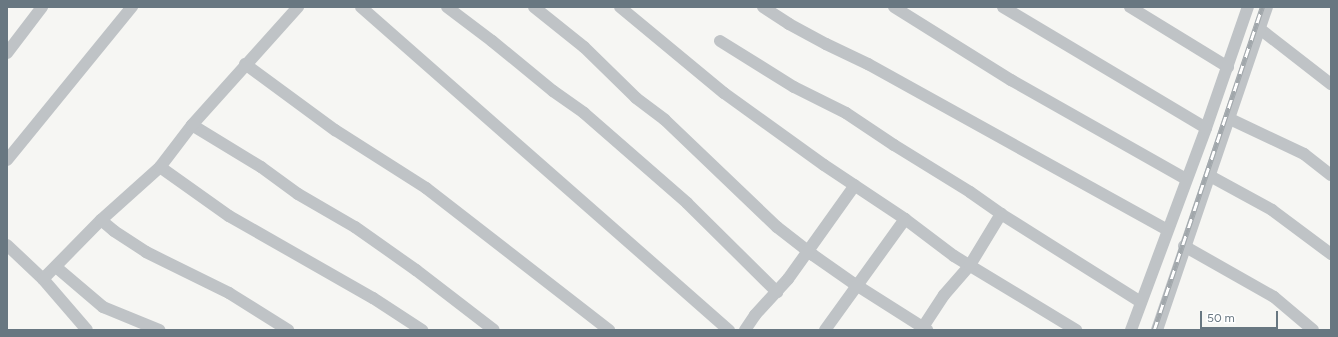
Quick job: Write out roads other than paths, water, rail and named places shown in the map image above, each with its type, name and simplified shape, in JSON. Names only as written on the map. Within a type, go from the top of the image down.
[{"type":"street","points":[[7,52],[42,7]]},
{"type":"street","points":[[7,160],[132,7]]},
{"type":"street","points":[[43,279],[101,220],[160,167],[192,125],[298,7]]},
{"type":"street","points":[[362,7],[729,330]]},
{"type":"street","points":[[446,7],[492,41],[553,91],[584,113],[687,203],[777,292]]},
{"type":"street","points":[[534,7],[584,47],[636,98],[665,120],[777,227],[857,285],[924,329],[944,295],[970,265],[1001,214]]},
{"type":"street","points":[[620,7],[724,93],[824,165],[905,218],[954,256],[1076,330]]},
{"type":"street","points":[[763,7],[789,24],[868,64],[1167,230]]},
{"type":"street","points":[[894,7],[1011,80],[1186,179]]},
{"type":"street","points":[[1003,7],[1206,128]]},
{"type":"street","points":[[1130,7],[1228,67]]},
{"type":"street","points":[[1131,330],[1206,128],[1248,7]]},
{"type":"street","points":[[1162,328],[1184,246],[1230,119],[1267,7]]},
{"type":"street","points":[[1260,29],[1331,84]]},
{"type":"street","points":[[720,41],[794,87],[846,113],[970,192],[1001,214],[1141,302]]},
{"type":"street","points":[[246,64],[335,130],[426,188],[609,330]]},
{"type":"street","points":[[1230,119],[1304,154],[1331,175]]},
{"type":"street","points":[[192,125],[261,167],[298,194],[355,227],[416,270],[494,330]]},
{"type":"street","points":[[160,167],[230,216],[374,298],[422,330]]},
{"type":"street","points":[[1210,176],[1272,210],[1331,254]]},
{"type":"street","points":[[745,330],[788,279],[807,250],[856,185]]},
{"type":"street","points":[[825,330],[905,218]]},
{"type":"street","points":[[101,220],[114,231],[146,252],[229,293],[288,330]]},
{"type":"street","points":[[7,244],[43,279],[87,330]]},
{"type":"street","points":[[1184,246],[1274,297],[1313,330]]},
{"type":"street","points":[[56,266],[104,307],[160,330]]},
{"type":"railway","points":[[1154,330],[1262,7]]}]
